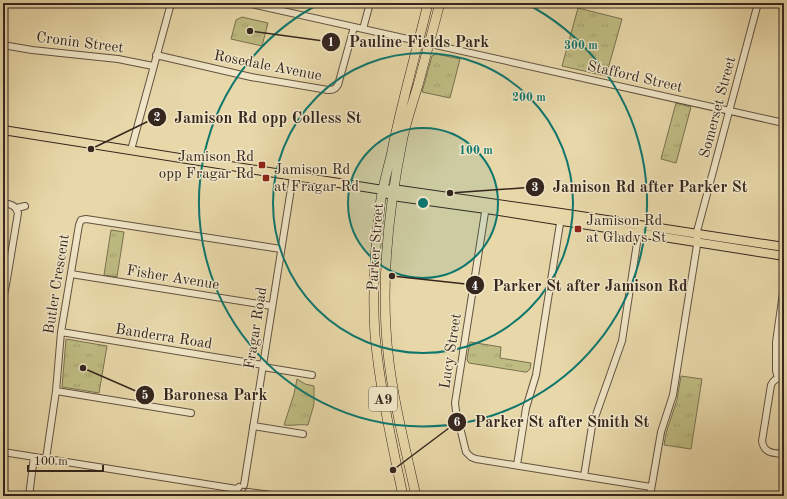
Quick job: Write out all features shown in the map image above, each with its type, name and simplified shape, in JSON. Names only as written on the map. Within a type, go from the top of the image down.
[{"type":"highway","name":"Parker Street","points":[[403,496],[385,412],[379,366],[375,334],[374,271],[383,190],[394,136],[428,3]]},
{"type":"highway","name":"Parker Street","points":[[416,496],[395,398],[386,331],[386,248],[393,193],[403,136],[440,3]]},
{"type":"main road","points":[[3,130],[383,190],[393,193],[697,238],[784,248]]},
{"type":"main road","points":[[697,238],[784,256]]},
{"type":"street","name":"Stafford Street","points":[[247,3],[784,123]]},
{"type":"street","points":[[363,29],[370,3]]},
{"type":"street","name":"Somerset Street","points":[[650,496],[661,432],[673,395],[700,219],[758,3]]},
{"type":"street","points":[[131,150],[170,4]]},
{"type":"street","name":"Rosedale Avenue","points":[[156,55],[251,77],[333,90],[338,85],[354,27]]},
{"type":"street","name":"Cronin Street","points":[[3,45],[32,50],[118,59],[153,66]]},
{"type":"street","name":"Fragar Road","points":[[244,485],[293,176]]},
{"type":"street","points":[[3,203],[12,204],[17,208],[18,215],[3,300]]},
{"type":"street","points":[[17,208],[25,206]]},
{"type":"street","name":"Lucy Street","points":[[486,206],[455,408],[464,449],[469,455],[476,458],[652,487]]},
{"type":"street","points":[[517,465],[526,408],[536,375],[561,217]]},
{"type":"street","name":"Butler Crescent","points":[[46,459],[56,391],[61,332],[78,225],[81,220],[84,219],[281,250]]},
{"type":"street","points":[[584,476],[592,426],[622,341],[640,229]]},
{"type":"street","name":"Fisher Avenue","points":[[70,274],[272,306]]},
{"type":"street","points":[[784,286],[776,342],[776,371],[781,378],[774,381],[771,387],[762,444],[768,451],[784,454]]},
{"type":"street","name":"Banderra Road","points":[[61,332],[312,375]]},
{"type":"street","points":[[56,391],[191,413]]},
{"type":"street","points":[[253,426],[303,434]]},
{"type":"street","points":[[3,452],[238,489]]},
{"type":"street","points":[[29,496],[34,457]]},
{"type":"street","points":[[238,489],[239,486],[244,485],[247,487],[245,495]]},
{"type":"street","points":[[238,489],[238,493],[245,495],[279,496]]},
{"type":"green space","points":[[578,8],[622,19],[606,76],[562,66]]},
{"type":"green space","points":[[242,17],[268,23],[262,46],[231,39],[236,20]]},
{"type":"green space","points":[[436,54],[460,59],[450,98],[422,92],[432,56]]},
{"type":"green space","points":[[676,103],[691,107],[676,163],[661,159]]},
{"type":"green space","points":[[111,230],[124,232],[117,277],[104,275]]},
{"type":"green space","points":[[66,339],[107,346],[99,393],[62,387]]},
{"type":"green space","points":[[470,342],[501,347],[500,358],[531,363],[530,369],[525,372],[469,363],[467,359]]},
{"type":"green space","points":[[681,376],[702,379],[691,449],[664,445],[666,433],[677,400]]},
{"type":"green space","points":[[297,379],[305,384],[314,386],[314,404],[308,425],[284,425],[294,394]]},
{"type":"place","name":"Pauline Fields Park","points":[[250,31]]},
{"type":"place","name":"Jamison Rd opp Colless St","points":[[91,149]]},
{"type":"place","name":"Jamison Rd opp Fragar Rd","points":[[262,165]]},
{"type":"place","name":"Jamison Rd at Fragar Rd","points":[[266,178]]},
{"type":"place","name":"Jamison Rd after Parker St","points":[[450,193]]},
{"type":"place","name":"Jamison Rd at Gladys St","points":[[578,229]]},
{"type":"place","name":"Parker St after Jamison Rd","points":[[392,276]]},
{"type":"place","name":"Baronesa Park","points":[[83,368]]},
{"type":"place","name":"Parker St after Smith St","points":[[393,470]]}]
